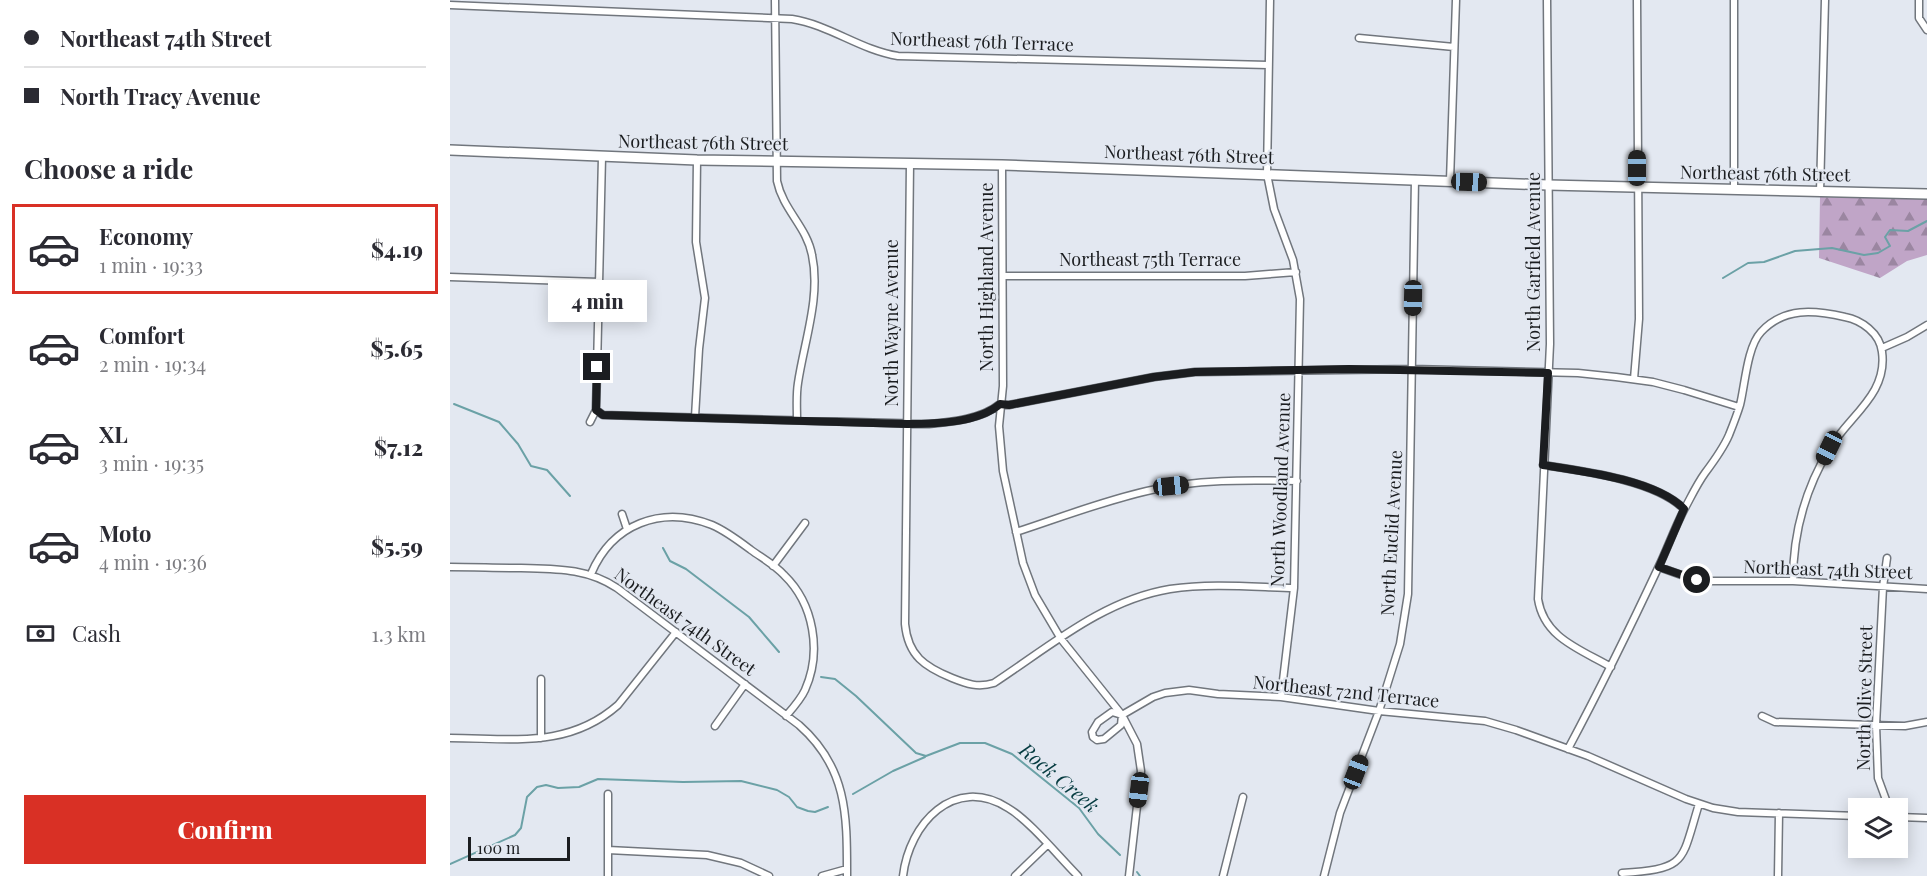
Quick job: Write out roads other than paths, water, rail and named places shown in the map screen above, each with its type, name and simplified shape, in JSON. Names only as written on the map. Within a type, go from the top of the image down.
[{"type":"street","points":[[775,0],[779,191],[787,209],[805,234],[813,258],[811,314],[798,382],[797,420]]},
{"type":"street","name":"North Woodland Avenue","points":[[1270,0],[1267,174],[1274,209],[1296,272],[1300,299],[1294,588],[1281,697]]},
{"type":"street","points":[[1450,181],[1456,0]]},
{"type":"street","name":"North Garfield Avenue","points":[[1547,0],[1548,373],[1538,599],[1540,610],[1556,636],[1611,667]]},
{"type":"street","points":[[1634,379],[1639,319],[1637,0]]},
{"type":"street","points":[[1734,0],[1734,190]]},
{"type":"street","points":[[1820,192],[1825,0]]},
{"type":"street","points":[[1919,0],[1919,18],[1927,30]]},
{"type":"street","name":"Northeast 76th Terrace","points":[[450,5],[775,18],[814,23],[868,48],[897,56],[1268,65]]},
{"type":"street","points":[[1359,38],[1454,47]]},
{"type":"street","name":"Northeast 76th Street","points":[[450,150],[697,160],[1002,165],[1548,185],[1927,194]]},
{"type":"street","points":[[590,422],[596,410],[602,157]]},
{"type":"street","points":[[695,417],[705,298],[696,242],[697,160]]},
{"type":"street","name":"North Wayne Avenue","points":[[910,163],[904,624],[909,644],[919,659],[939,674],[967,684],[985,686],[994,683],[1061,639]]},
{"type":"street","name":"North Highland Avenue","points":[[1002,165],[1003,386],[1000,404],[1000,448],[1023,563],[1035,595],[1061,639],[1122,715],[1137,744],[1141,771],[1129,876]]},
{"type":"street","name":"North Euclid Avenue","points":[[1324,876],[1340,813],[1379,711],[1400,644],[1408,594],[1415,180]]},
{"type":"street","name":"Northeast 75th Terrace","points":[[1003,276],[1245,276],[1296,272]]},
{"type":"street","points":[[450,277],[599,282]]},
{"type":"street","points":[[1568,749],[1611,667],[1684,509],[1728,436],[1739,407],[1752,348],[1760,332],[1790,312],[1830,313],[1854,319],[1875,336],[1882,348],[1882,368],[1873,395],[1849,421],[1829,448],[1808,492],[1796,532],[1793,581]]},
{"type":"street","points":[[1882,348],[1927,325]]},
{"type":"street","points":[[596,410],[603,415],[907,424],[945,423],[977,416],[1000,404],[1009,405],[1179,374],[1413,369],[1548,373],[1634,379],[1684,390],[1739,407]]},
{"type":"street","points":[[1543,465],[1633,483],[1661,495],[1684,509]]},
{"type":"street","points":[[1016,532],[1126,496],[1171,486],[1230,481],[1297,481]]},
{"type":"street","points":[[622,514],[627,529]]},
{"type":"street","points":[[591,574],[608,545],[627,529],[660,519],[694,520],[723,531],[782,572],[797,590],[808,610],[812,624],[813,654],[803,694],[786,716]]},
{"type":"street","points":[[773,566],[805,523]]},
{"type":"street","name":"North Olive Street","points":[[1885,798],[1878,778],[1876,725],[1883,587],[1887,558]]},
{"type":"street","name":"Northeast 74th Street","points":[[450,567],[565,569],[591,574],[617,588],[745,684],[807,732],[821,749],[837,782],[846,816],[847,873]]},
{"type":"street","name":"Northeast 74th Street","points":[[1659,567],[1687,577],[1708,581],[1793,581],[1927,589]]},
{"type":"street","points":[[1061,639],[1105,611],[1154,593],[1192,587],[1294,588]]},
{"type":"street","points":[[450,738],[541,738],[574,732],[594,723],[607,715],[627,695],[676,633]]},
{"type":"street","points":[[541,680],[541,738]]},
{"type":"street","points":[[715,726],[745,684]]},
{"type":"street","name":"Northeast 72nd Terrace","points":[[1122,715],[1153,697],[1177,691],[1281,697],[1379,711],[1485,721],[1568,749],[1699,804],[1738,812],[1848,816]]},
{"type":"street","points":[[1112,712],[1122,715],[1121,725],[1104,739],[1097,740],[1093,737],[1092,732],[1098,722],[1112,712]]},
{"type":"street","points":[[1762,716],[1775,722],[1909,726],[1927,722]]},
{"type":"street","points":[[608,794],[608,876]]},
{"type":"street","points":[[1223,876],[1243,797]]},
{"type":"street","points":[[903,876],[909,848],[923,822],[937,809],[962,798],[985,798],[1003,804],[1018,815],[1078,876]]},
{"type":"street","points":[[1622,873],[1659,870],[1676,862],[1685,852],[1699,804]]},
{"type":"street","points":[[1778,876],[1779,813]]},
{"type":"street","points":[[1908,817],[1927,818]]},
{"type":"street","points":[[1015,876],[1047,845]]},
{"type":"street","points":[[608,850],[707,855],[741,863],[769,876]]},
{"type":"street","points":[[822,876],[847,873]]},
{"type":"waterway","points":[[1723,278],[1748,263],[1764,262],[1795,251],[1832,248],[1864,255],[1878,253],[1890,246],[1885,237],[1890,230],[1908,231],[1927,221]]},
{"type":"waterway","name":"Rock Creek","points":[[454,404],[499,422],[518,444],[531,466],[547,470],[570,496]]},
{"type":"waterway","name":"Rock Creek","points":[[663,548],[670,561],[686,569],[749,617],[779,652]]},
{"type":"waterway","name":"Rock Creek","points":[[821,677],[835,679],[916,753],[926,756],[960,743],[985,743],[1012,754],[1079,808],[1098,834],[1120,855]]},
{"type":"waterway","points":[[853,794],[893,771],[925,757]]},
{"type":"waterway","points":[[450,864],[515,835],[521,828],[527,797],[537,787],[546,785],[558,788],[579,787],[598,779],[683,782],[741,781],[777,790],[789,797],[797,807],[808,811],[815,812],[828,807]]},
{"type":"waterway","name":"Rock Creek","points":[[1137,872],[1140,876]]}]
